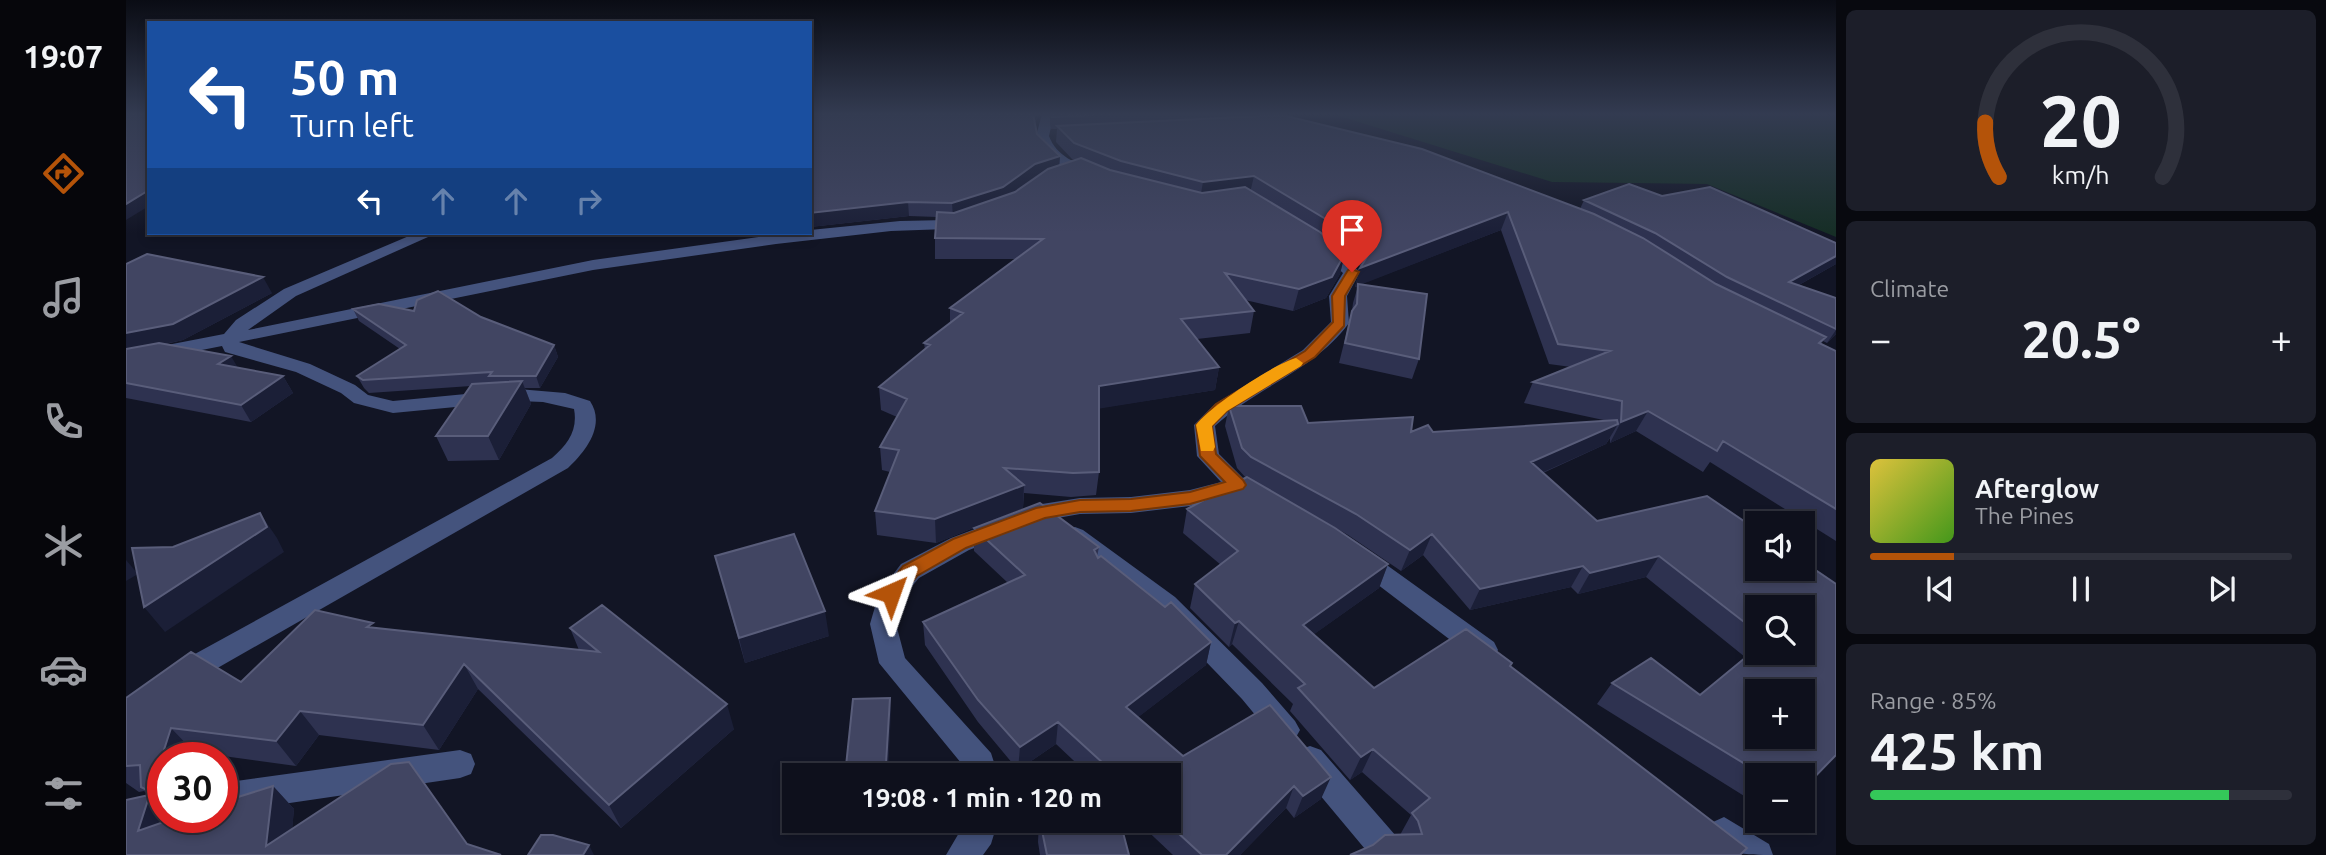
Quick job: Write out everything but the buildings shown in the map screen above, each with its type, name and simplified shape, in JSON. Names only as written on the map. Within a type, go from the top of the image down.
[{"type":"street","points":[[1055,154],[1066,164],[1114,183]]},
{"type":"street","points":[[1054,178],[1080,170]]},
{"type":"street","points":[[812,235],[896,225],[954,225],[976,217]]},
{"type":"street","points":[[229,340],[235,330],[268,305],[360,261],[424,235]]},
{"type":"street","points":[[126,359],[592,264],[808,235]]},
{"type":"street","points":[[1282,511],[1237,485],[1208,456],[1204,425],[1222,408],[1310,354],[1340,323],[1338,296],[1352,272],[1304,235]]},
{"type":"street","points":[[162,685],[560,463],[576,449],[583,436],[587,417],[583,405],[573,399],[537,394],[393,407],[376,405],[303,368],[232,348],[229,340]]},
{"type":"street","points":[[980,763],[893,663],[883,624],[891,593],[910,571],[960,544],[1042,512],[1080,506],[1131,505],[1190,498],[1237,485]]},
{"type":"street","points":[[1042,512],[1166,604],[1252,691],[1391,855]]},
{"type":"street","points":[[1348,550],[1506,666]]},
{"type":"street","points":[[238,795],[460,764]]},
{"type":"street","points":[[1709,821],[1757,855]]},
{"type":"street","points":[[962,855],[980,833]]},
{"type":"green space","points":[[1462,154],[1836,154],[1836,237],[1707,184],[1552,182]]},
{"type":"slow traffic","points":[[1207,447],[1204,425],[1222,408],[1296,363]]},
{"type":"route","points":[[891,593],[910,571],[960,544],[1042,512],[1080,506],[1131,505],[1190,498],[1237,485],[1208,456],[1204,425],[1222,408],[1310,354],[1340,323],[1338,296],[1352,272]]}]
